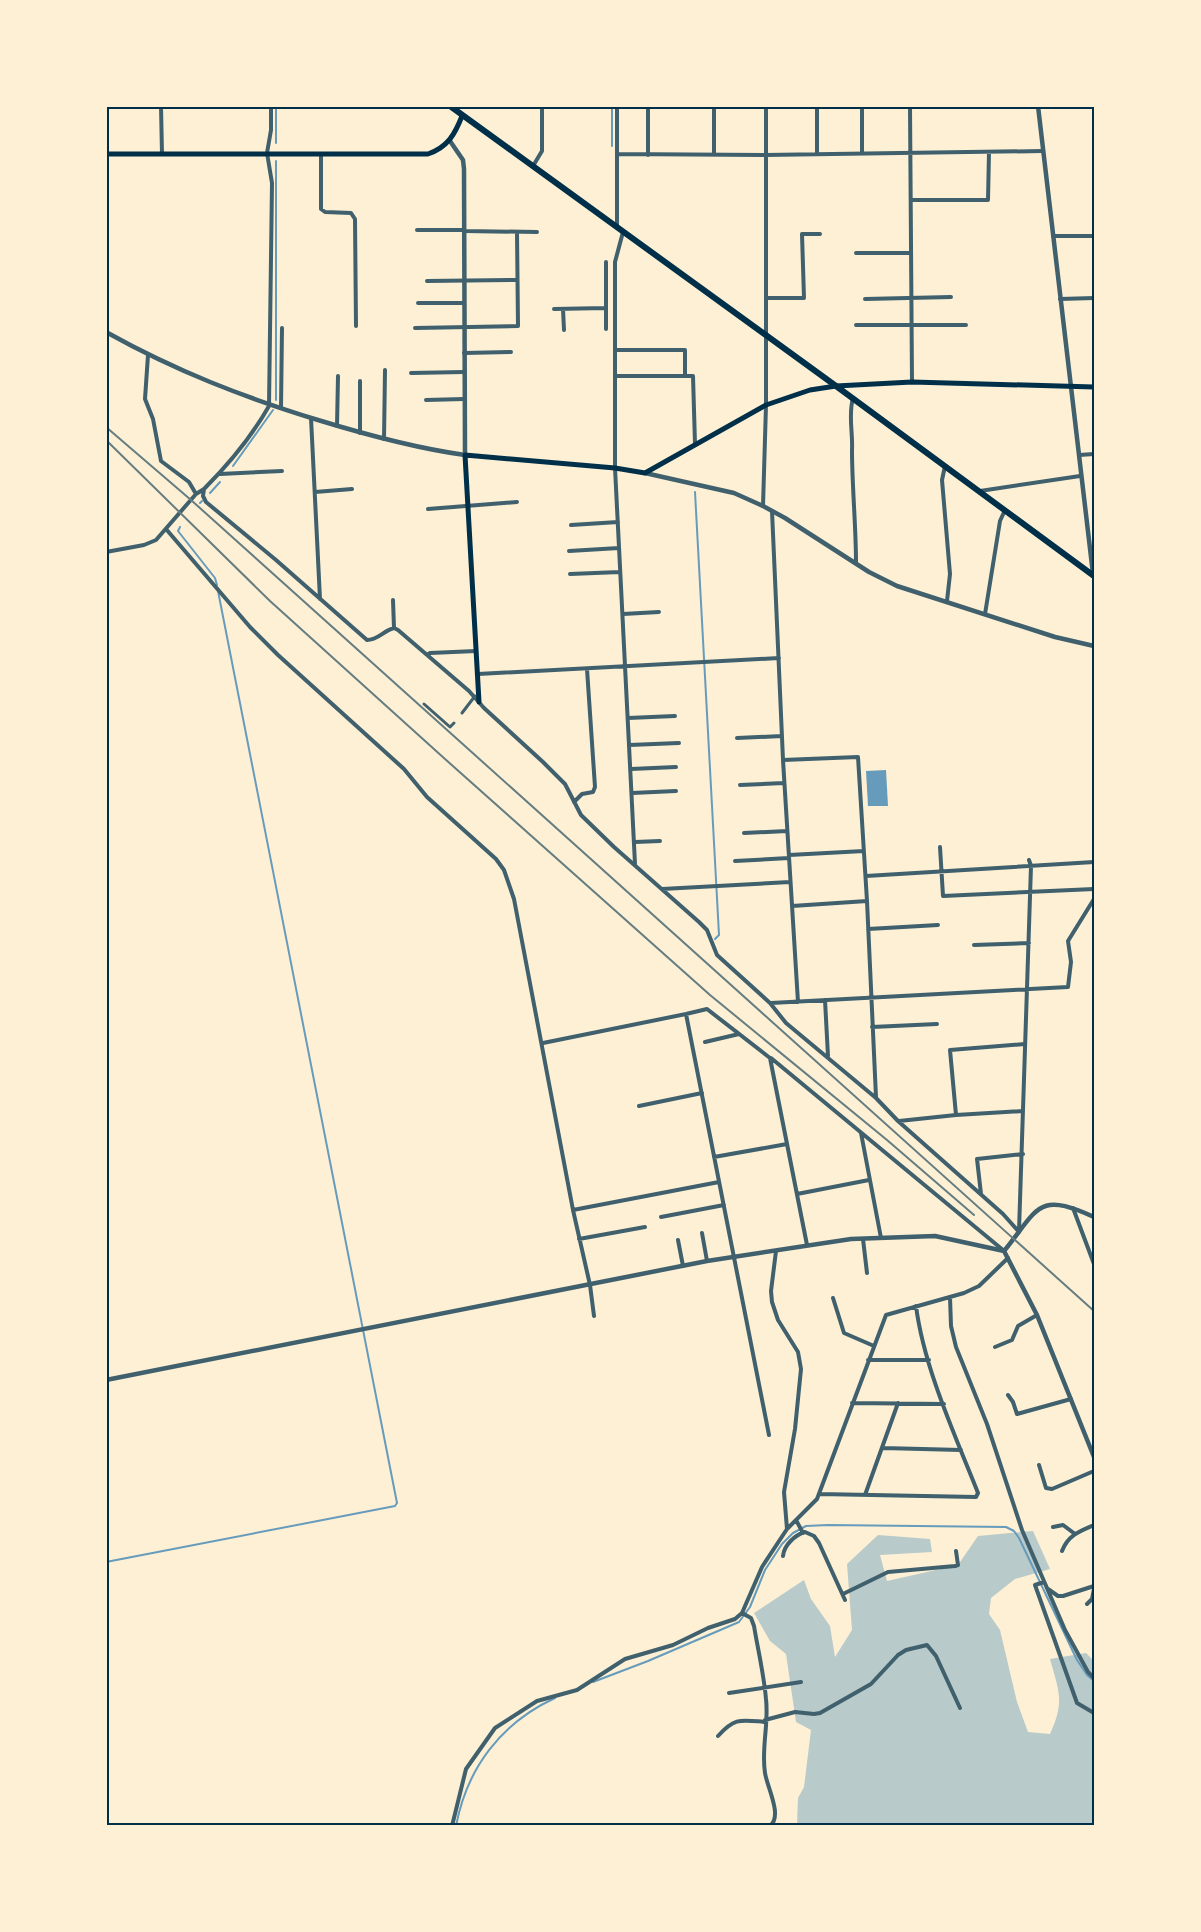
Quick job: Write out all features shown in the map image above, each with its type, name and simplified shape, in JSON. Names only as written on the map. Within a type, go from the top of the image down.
[{"type":"highway","points":[[450,106],[463,113],[533,167],[1094,575]]},
{"type":"main road","points":[[106,154],[428,153],[437,151],[450,141],[463,113]]},
{"type":"main road","points":[[479,702],[465,455],[615,468],[645,473],[766,405],[810,390],[836,386],[912,382],[1095,387]]},
{"type":"street","points":[[161,106],[162,154]]},
{"type":"street","points":[[106,552],[149,544],[156,540],[196,494],[219,474],[269,406],[272,183],[267,153],[272,106]]},
{"type":"street","points":[[533,167],[542,151],[542,106]]},
{"type":"street","points":[[616,106],[620,229],[615,262],[615,468],[635,864]]},
{"type":"street","points":[[648,106],[648,154]]},
{"type":"street","points":[[714,106],[714,154]]},
{"type":"street","points":[[763,507],[766,405],[766,106]]},
{"type":"street","points":[[817,106],[817,154]]},
{"type":"street","points":[[862,106],[862,153]]},
{"type":"street","points":[[910,106],[912,382]]},
{"type":"street","points":[[1038,106],[1080,476],[1095,584]]},
{"type":"street","points":[[106,332],[200,379],[269,406],[384,440],[465,455],[464,169],[463,160],[450,141]]},
{"type":"street","points":[[616,154],[1043,151]]},
{"type":"street","points":[[912,200],[988,200],[989,152]]},
{"type":"street","points":[[321,153],[321,209],[325,212],[351,213],[355,219],[356,326]]},
{"type":"street","points":[[417,230],[537,232]]},
{"type":"street","points":[[415,328],[518,326],[517,232]]},
{"type":"street","points":[[766,298],[804,298],[802,234],[820,234]]},
{"type":"street","points":[[1053,236],[1095,236]]},
{"type":"street","points":[[856,253],[911,253]]},
{"type":"street","points":[[606,262],[606,329]]},
{"type":"street","points":[[427,281],[517,280]]},
{"type":"street","points":[[865,299],[951,297]]},
{"type":"street","points":[[1060,299],[1095,298]]},
{"type":"street","points":[[418,303],[464,303]]},
{"type":"street","points":[[554,309],[615,305]]},
{"type":"street","points":[[562,309],[564,330]]},
{"type":"street","points":[[856,326],[966,325]]},
{"type":"street","points":[[280,409],[282,328]]},
{"type":"street","points":[[615,350],[685,350],[685,376]]},
{"type":"street","points":[[464,353],[511,352]]},
{"type":"street","points":[[148,355],[145,399],[153,419],[161,461],[189,482],[196,494]]},
{"type":"street","points":[[384,440],[385,370]]},
{"type":"street","points":[[411,373],[464,372]]},
{"type":"street","points":[[337,426],[338,376]]},
{"type":"street","points":[[615,376],[693,376],[694,444]]},
{"type":"street","points":[[360,381],[360,433]]},
{"type":"street","points":[[853,398],[850,407],[856,563]]},
{"type":"street","points":[[426,400],[464,399]]},
{"type":"street","points":[[311,418],[321,599]]},
{"type":"street","points":[[1078,455],[1095,454]]},
{"type":"street","points":[[945,466],[942,480],[950,574],[947,601]]},
{"type":"street","points":[[219,474],[282,471]]},
{"type":"street","points":[[645,473],[734,493],[772,511],[897,586],[1055,637],[1095,646]]},
{"type":"street","points":[[979,492],[989,488],[1080,476]]},
{"type":"street","points":[[204,489],[203,496],[206,502],[367,640],[373,640],[394,628]]},
{"type":"street","points":[[315,492],[352,489]]},
{"type":"street","points":[[428,509],[517,502]]},
{"type":"street","points":[[985,614],[1000,521],[1005,510]]},
{"type":"street","points":[[772,511],[784,783],[798,1002]]},
{"type":"street","points":[[571,525],[618,522]]},
{"type":"street","points":[[166,529],[278,655],[404,769],[427,797],[496,859],[504,870],[514,899],[573,1210],[590,1285],[594,1316]]},
{"type":"street","points":[[569,551],[619,548]]},
{"type":"street","points":[[570,574],[620,572]]},
{"type":"street","points":[[393,600],[394,628],[474,696],[565,784],[581,815],[707,930],[717,955],[770,1003],[786,1023],[876,1098],[1019,1232]]},
{"type":"street","points":[[623,614],[659,612]]},
{"type":"street","points":[[427,655],[476,651]]},
{"type":"street","points":[[478,674],[779,658]]},
{"type":"street","points":[[573,802],[582,795],[593,792],[595,787],[587,669]]},
{"type":"street","points":[[462,713],[474,696]]},
{"type":"street","points":[[424,704],[450,727],[454,723]]},
{"type":"street","points":[[628,718],[675,716]]},
{"type":"street","points":[[737,738],[782,736]]},
{"type":"street","points":[[630,745],[679,743]]},
{"type":"street","points":[[783,760],[858,757],[876,1098]]},
{"type":"street","points":[[631,769],[676,767]]},
{"type":"street","points":[[740,784],[784,783]]},
{"type":"street","points":[[632,793],[676,791]]},
{"type":"street","points":[[744,833],[787,831]]},
{"type":"street","points":[[635,842],[660,841]]},
{"type":"street","points":[[940,847],[944,896],[1095,889]]},
{"type":"street","points":[[735,861],[864,851]]},
{"type":"street","points":[[1019,1232],[1028,989],[1031,866],[1029,860]]},
{"type":"street","points":[[866,876],[1095,862]]},
{"type":"street","points":[[662,889],[790,882]]},
{"type":"street","points":[[770,1003],[1068,987],[1071,962],[1068,941],[1095,899]]},
{"type":"street","points":[[792,906],[867,901]]},
{"type":"street","points":[[868,929],[938,924]]},
{"type":"street","points":[[974,945],[1029,943]]},
{"type":"street","points":[[825,1000],[828,1056]]},
{"type":"street","points":[[543,1043],[707,1009],[740,1033],[1004,1251],[1037,1315],[1095,1457]]},
{"type":"street","points":[[686,1014],[769,1435]]},
{"type":"street","points":[[872,1027],[936,1024]]},
{"type":"street","points":[[705,1042],[740,1033]]},
{"type":"street","points":[[956,1115],[950,1050],[1026,1044]]},
{"type":"street","points":[[770,1058],[807,1245]]},
{"type":"street","points":[[639,1106],[702,1093]]},
{"type":"street","points":[[898,1121],[1023,1111]]},
{"type":"street","points":[[860,1132],[881,1238]]},
{"type":"street","points":[[714,1157],[788,1144]]},
{"type":"street","points":[[981,1194],[977,1159],[1023,1155]]},
{"type":"street","points":[[797,1194],[869,1180]]},
{"type":"street","points":[[573,1210],[719,1182]]},
{"type":"street","points":[[1004,1251],[1029,1218],[1047,1204],[1056,1203],[1095,1216]]},
{"type":"street","points":[[661,1217],[724,1205]]},
{"type":"street","points":[[1072,1207],[1095,1264]]},
{"type":"street","points":[[579,1239],[645,1227]]},
{"type":"street","points":[[702,1233],[707,1261]]},
{"type":"street","points":[[106,1380],[707,1261],[807,1245],[863,1239],[935,1236],[1004,1251]]},
{"type":"street","points":[[678,1239],[683,1266]]},
{"type":"street","points":[[863,1239],[867,1273]]},
{"type":"street","points":[[776,1251],[771,1291],[772,1302],[778,1320],[798,1352],[801,1369],[795,1429],[784,1492],[787,1529]]},
{"type":"street","points":[[452,1826],[465,1768],[495,1728],[537,1701],[577,1690],[625,1659],[673,1645],[744,1614],[762,1567],[787,1529],[817,1499],[886,1315],[950,1297],[979,1286],[1008,1258]]},
{"type":"street","points":[[950,1297],[951,1326],[956,1347],[987,1424],[1022,1530],[1077,1653],[1088,1672],[1095,1678]]},
{"type":"street","points":[[833,1298],[844,1333],[874,1346]]},
{"type":"street","points":[[819,1494],[976,1497],[978,1493],[920,1335],[916,1306]]},
{"type":"street","points":[[994,1347],[1012,1340],[1018,1326],[1037,1315]]},
{"type":"street","points":[[868,1360],[929,1360]]},
{"type":"street","points":[[1008,1395],[1017,1414],[1071,1399]]},
{"type":"street","points":[[852,1403],[944,1404]]},
{"type":"street","points":[[866,1495],[898,1403]]},
{"type":"street","points":[[883,1448],[961,1450]]},
{"type":"street","points":[[1039,1465],[1046,1488],[1052,1489],[1095,1471]]},
{"type":"street","points":[[796,1520],[803,1533],[814,1536],[819,1543],[846,1600]]},
{"type":"street","points":[[1053,1527],[1063,1525],[1075,1533]]},
{"type":"street","points":[[1062,1551],[1064,1543],[1075,1533],[1095,1525]]},
{"type":"street","points":[[783,1556],[783,1552],[791,1541],[803,1533]]},
{"type":"street","points":[[843,1594],[888,1572],[958,1565],[956,1551]]},
{"type":"street","points":[[1044,1582],[1035,1585],[1077,1703],[1095,1713]]},
{"type":"street","points":[[1047,1588],[1058,1596],[1063,1596],[1095,1587],[1092,1599],[1087,1605]]},
{"type":"street","points":[[744,1614],[751,1618],[754,1626],[766,1700],[765,1772],[776,1814],[774,1823],[770,1826]]},
{"type":"street","points":[[718,1736],[725,1727],[733,1723],[765,1721],[795,1712],[820,1713],[870,1684],[898,1655],[906,1650],[927,1645],[936,1656],[960,1708]]},
{"type":"street","points":[[729,1693],[801,1682]]},
{"type":"shaded area","points":[[1033,1531],[1050,1569],[1015,1579],[991,1598],[989,1614],[1000,1630],[1017,1702],[1028,1732],[1050,1734],[1055,1723],[1059,1696],[1050,1659],[1086,1653],[1094,1661],[1094,1825],[797,1825],[798,1798],[804,1787],[811,1730],[796,1722],[786,1654],[770,1641],[754,1613],[804,1580],[811,1599],[830,1626],[835,1657],[852,1630],[847,1564],[878,1535],[930,1539],[932,1552],[880,1555],[887,1581],[958,1565],[978,1536]]},
{"type":"water","points":[[886,770],[888,806],[868,806],[866,771]]},
{"type":"waterway","points":[[276,106],[276,143]]},
{"type":"waterway","points":[[612,106],[612,146]]},
{"type":"waterway","points":[[276,161],[276,400]]},
{"type":"waterway","points":[[233,466],[273,410]]},
{"type":"waterway","points":[[210,493],[220,482]]},
{"type":"waterway","points":[[695,492],[719,935],[715,939]]},
{"type":"waterway","points":[[180,527],[178,531],[215,578],[217,585]]},
{"type":"waterway","points":[[106,1562],[395,1506],[397,1503],[218,591]]},
{"type":"waterway","points":[[593,1682],[739,1622],[750,1607],[765,1570],[782,1544],[793,1533],[806,1526],[828,1525],[1006,1527],[1014,1531],[1077,1660],[1094,1681]]},
{"type":"waterway","points":[[456,1826],[469,1785],[489,1750],[518,1720],[555,1698]]},
{"type":"railway","points":[[106,427],[191,500],[1094,1311]]},
{"type":"railway","points":[[106,440],[270,601],[445,759],[710,995],[887,1140],[974,1215]]}]
